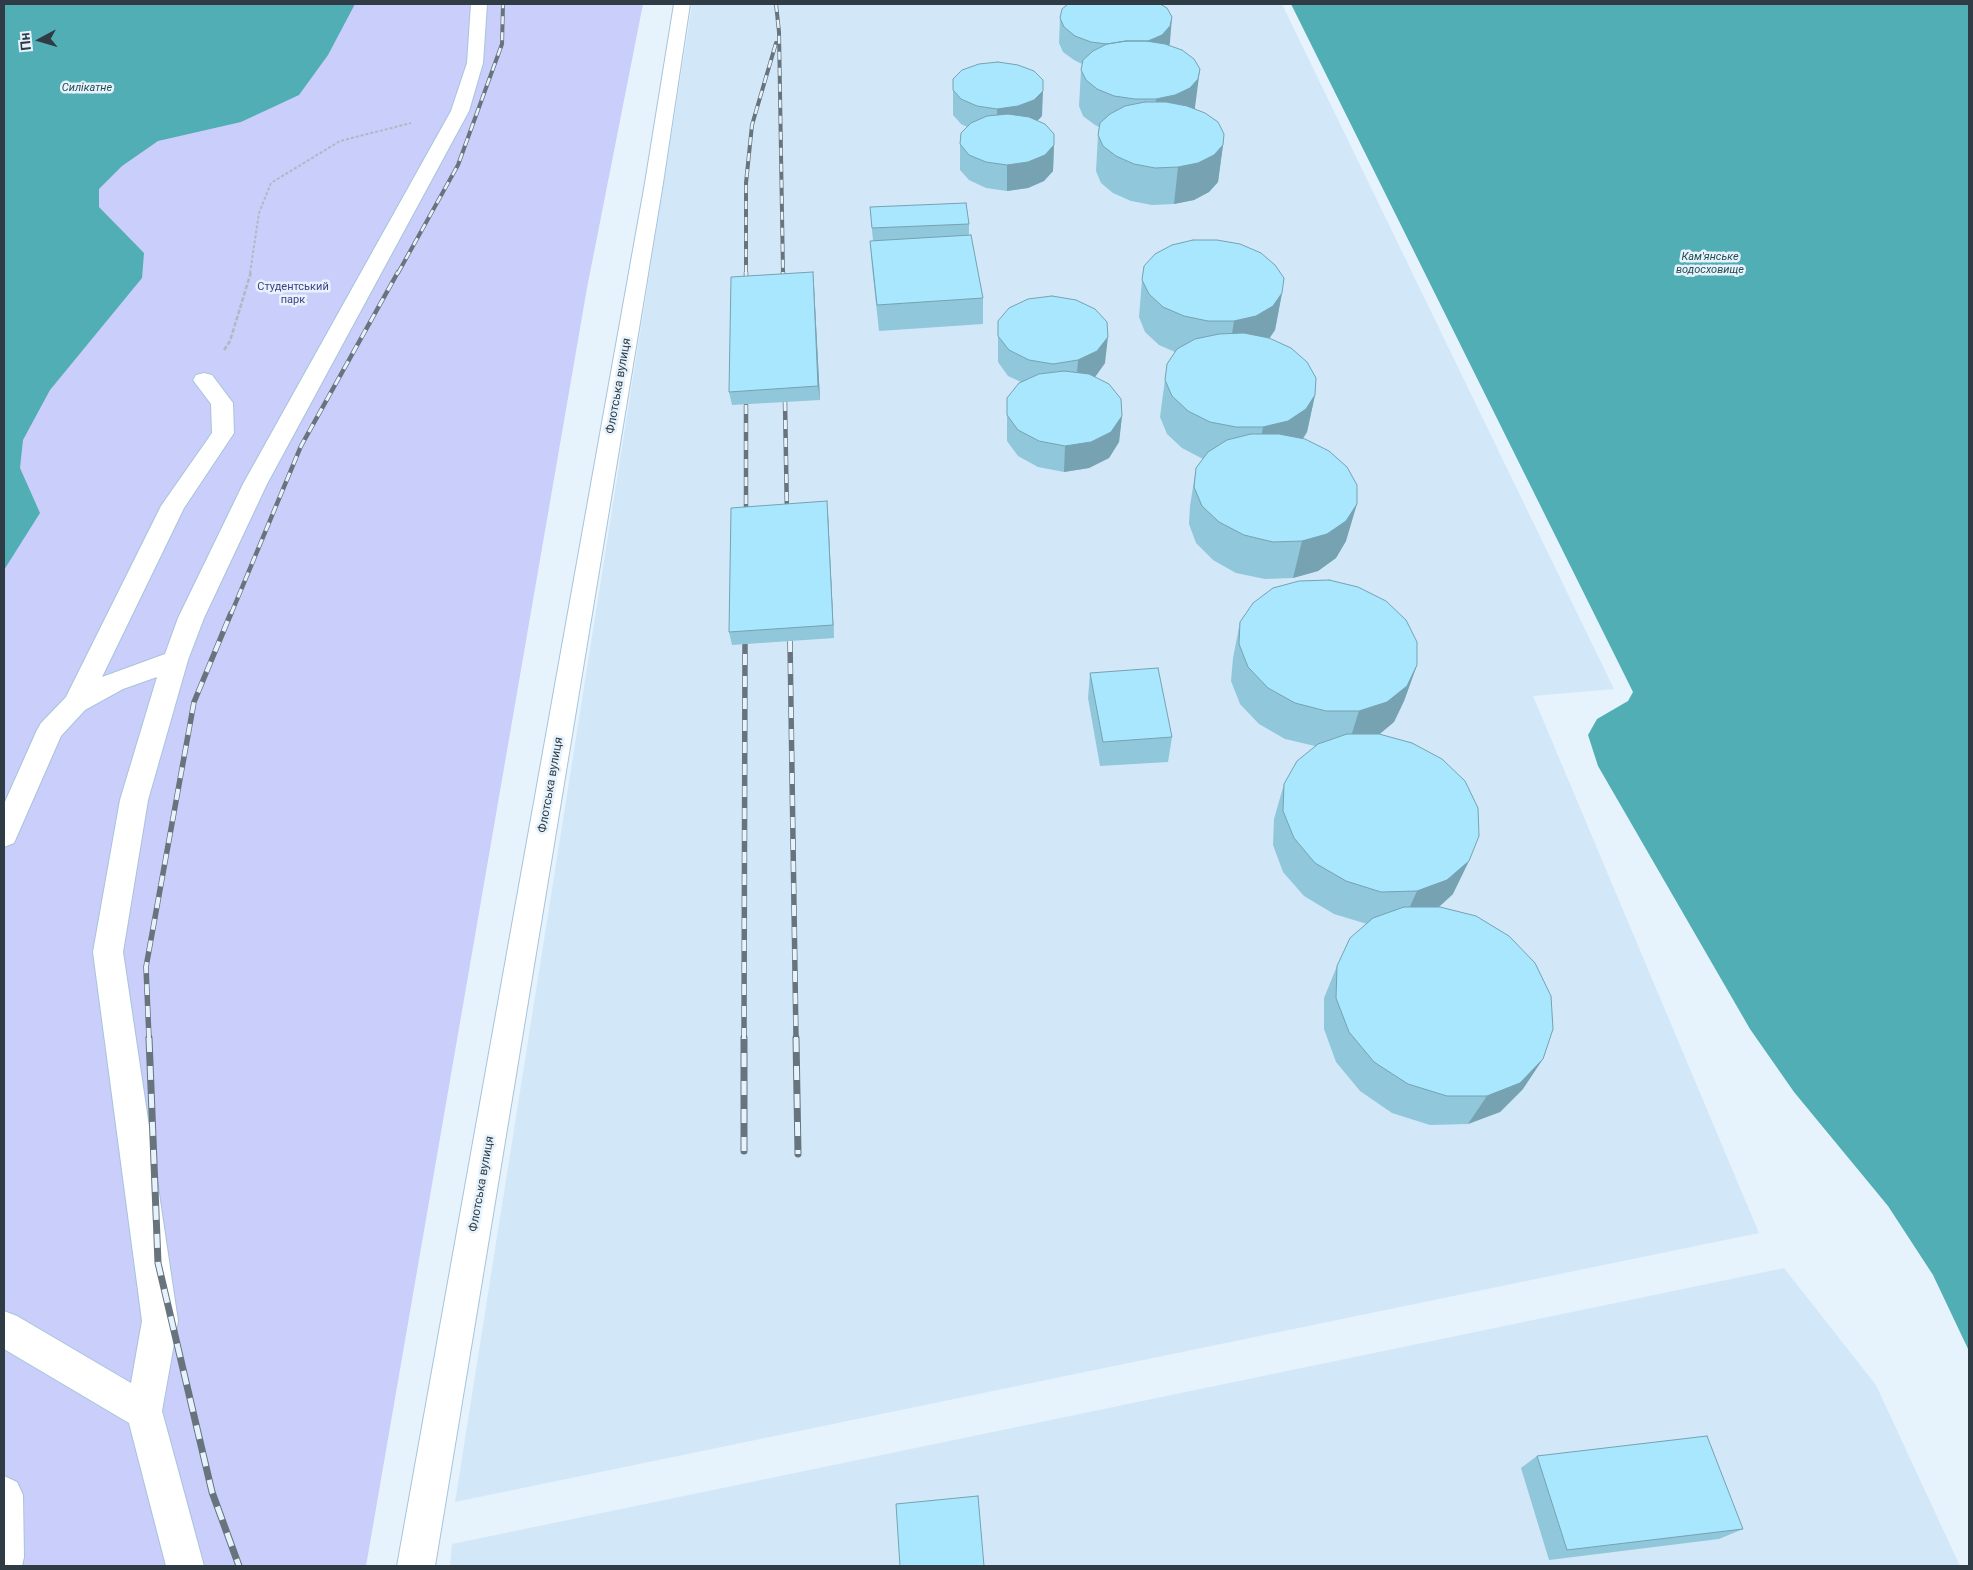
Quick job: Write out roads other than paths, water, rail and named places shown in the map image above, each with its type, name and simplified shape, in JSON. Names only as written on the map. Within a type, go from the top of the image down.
[{"type":"street","points":[[185,1566],[144,1411],[160,1320],[108,952],[134,800],[175,660],[191,618],[255,484],[460,111],[476,63],[479,4]]},
{"type":"street","name":"Флотська вулиця","points":[[416,1566],[652,193],[682,4]]},
{"type":"street","points":[[76,703],[173,506],[222,433],[222,404],[204,380]]},
{"type":"street","points":[[4,835],[50,730],[76,703],[114,682],[175,660]]},
{"type":"street","points":[[4,1329],[144,1411]]},
{"type":"street","points":[[4,1495],[4,1563]]},
{"type":"water","name":"Силікатне","points":[[4,4],[355,4],[328,55],[299,95],[241,122],[158,141],[122,166],[99,189],[99,207],[144,253],[142,278],[50,390],[23,440],[20,468],[40,513],[4,570]]},
{"type":"water","name":"Кам'янське водосховище","points":[[1291,4],[1969,4],[1969,1351],[1933,1275],[1888,1206],[1794,1092],[1750,1029],[1598,766],[1588,735],[1597,719],[1628,701],[1633,692]]},
{"type":"railway","points":[[398,273],[458,165],[502,44],[503,4]]},
{"type":"railway","points":[[776,4],[779,32],[783,273]]},
{"type":"railway","points":[[746,290],[746,183],[752,125],[776,43]]},
{"type":"railway","points":[[231,614],[301,446],[398,272]]},
{"type":"railway","points":[[783,273],[783,287]]},
{"type":"railway","points":[[785,402],[787,517]]},
{"type":"railway","points":[[746,405],[746,520]]},
{"type":"railway","points":[[149,1039],[146,967],[194,702],[231,613]]},
{"type":"railway","points":[[790,641],[796,1039]]},
{"type":"railway","points":[[744,1039],[745,644]]},
{"type":"railway","points":[[149,1038],[158,1263],[212,1492],[239,1566]]},
{"type":"railway","points":[[796,1038],[798,1154]]},
{"type":"railway","points":[[744,1039],[744,1151]]},
{"type":"park label","name":"Студентський парк","points":[[293,293]]}]
